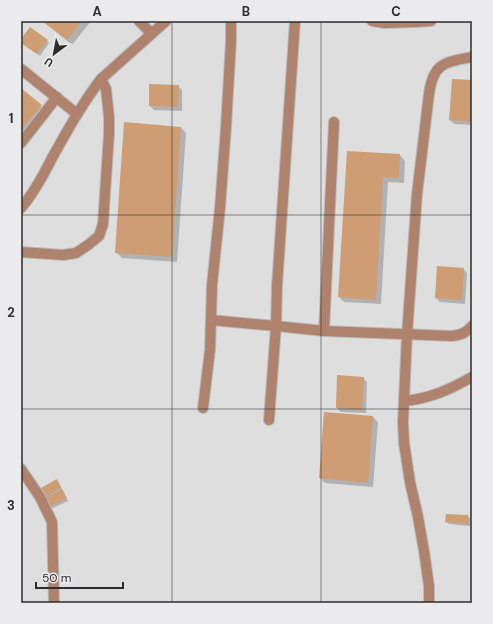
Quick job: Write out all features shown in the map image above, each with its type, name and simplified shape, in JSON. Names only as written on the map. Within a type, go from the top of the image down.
[{"type":"lane","points":[[139,21],[151,34]]},
{"type":"lane","points":[[21,208],[34,191],[77,114],[100,79],[166,21]]},
{"type":"lane","points":[[204,408],[210,350],[212,285],[226,127],[231,21]]},
{"type":"lane","points":[[268,420],[276,326],[277,286],[295,21]]},
{"type":"lane","points":[[372,21],[385,23],[431,21]]},
{"type":"lane","points":[[429,603],[429,586],[418,517],[410,482],[404,443],[403,422],[407,335],[417,194],[430,85],[435,73],[442,65],[455,60],[472,57]]},
{"type":"lane","points":[[21,69],[58,97],[77,114]]},
{"type":"lane","points":[[21,252],[63,255],[76,253],[99,236],[103,224],[109,134],[106,89],[100,79]]},
{"type":"lane","points":[[21,142],[58,97]]},
{"type":"lane","points":[[324,331],[334,122]]},
{"type":"lane","points":[[211,320],[324,331],[407,335],[452,336],[463,334],[472,326]]},
{"type":"lane","points":[[405,401],[436,395],[455,387],[472,377]]},
{"type":"lane","points":[[21,470],[40,497],[52,522],[54,603]]},
{"type":"building","points":[[42,21],[82,21],[67,40]]},
{"type":"building","points":[[30,27],[48,40],[37,54],[21,43],[21,39]]},
{"type":"building","points":[[452,79],[472,80],[472,122],[449,120]]},
{"type":"building","points":[[149,84],[179,85],[178,107],[149,106]]},
{"type":"building","points":[[21,88],[42,105],[21,130]]},
{"type":"building","points":[[124,122],[181,127],[172,257],[115,253]]},
{"type":"building","points":[[347,151],[400,154],[399,178],[383,177],[376,300],[338,297]]},
{"type":"building","points":[[437,266],[464,268],[462,300],[435,298]]},
{"type":"building","points":[[337,375],[364,377],[362,410],[336,408]]},
{"type":"building","points":[[324,412],[373,416],[368,483],[319,478]]},
{"type":"building","points":[[57,479],[61,488],[43,498],[39,489]]},
{"type":"building","points":[[62,489],[67,498],[48,507],[44,499]]},
{"type":"building","points":[[446,514],[468,515],[468,524],[445,522]]}]
